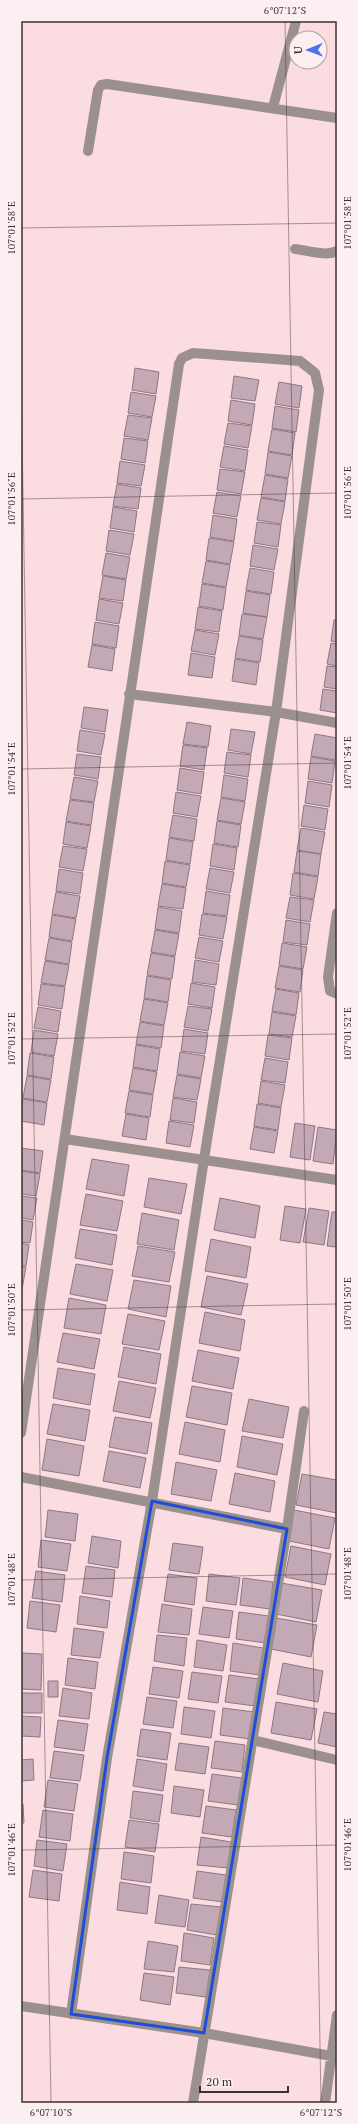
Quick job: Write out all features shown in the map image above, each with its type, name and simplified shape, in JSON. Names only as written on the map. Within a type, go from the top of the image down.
[{"type":"street","points":[[273,107],[296,21]]},
{"type":"street","points":[[88,152],[98,90],[101,85],[107,84],[273,107],[337,118]]},
{"type":"street","points":[[295,249],[333,253],[337,251]]},
{"type":"street","points":[[21,1433],[177,373],[182,358],[193,353],[300,361],[315,373],[318,390],[276,712],[204,1159],[152,1501],[107,1758],[71,2014]]},
{"type":"street","points":[[129,694],[276,712],[337,723]]},
{"type":"street","points":[[337,913],[328,976],[330,991],[337,994]]},
{"type":"street","points":[[65,1139],[337,1180]]},
{"type":"street","points":[[193,2103],[287,1529],[304,1410]]},
{"type":"street","points":[[21,1477],[152,1501],[287,1529]]},
{"type":"street","points":[[253,1740],[337,1760]]},
{"type":"street","points":[[21,2006],[204,2033],[334,2056]]},
{"type":"street","points":[[325,2103],[334,2056],[337,2015]]},
{"type":"highlighted area","points":[[152,1501],[287,1529],[204,2033],[71,2014],[107,1758]]},
{"type":"building","points":[[135,368],[159,372],[156,394],[132,390]]},
{"type":"building","points":[[234,376],[259,380],[255,401],[231,398]]},
{"type":"building","points":[[279,382],[302,386],[299,408],[275,404]]},
{"type":"building","points":[[131,392],[156,396],[152,417],[128,413]]},
{"type":"building","points":[[231,400],[255,404],[252,425],[228,421]]},
{"type":"building","points":[[275,406],[299,410],[296,432],[272,428]]},
{"type":"building","points":[[128,415],[152,418],[148,440],[124,436]]},
{"type":"building","points":[[228,423],[252,426],[248,448],[224,444]]},
{"type":"building","points":[[272,429],[295,433],[292,455],[268,451]]},
{"type":"building","points":[[124,438],[148,441],[145,463],[121,459]]},
{"type":"building","points":[[224,446],[248,450],[245,471],[220,467]]},
{"type":"building","points":[[268,452],[292,456],[288,478],[265,474]]},
{"type":"building","points":[[120,461],[145,465],[141,486],[117,483]]},
{"type":"building","points":[[220,469],[245,472],[241,494],[217,490]]},
{"type":"building","points":[[265,475],[288,479],[285,501],[261,497]]},
{"type":"building","points":[[117,484],[141,488],[138,509],[113,506]]},
{"type":"building","points":[[217,492],[241,496],[237,517],[213,513]]},
{"type":"building","points":[[261,498],[285,502],[281,524],[257,520]]},
{"type":"building","points":[[113,507],[137,511],[134,532],[110,528]]},
{"type":"building","points":[[213,515],[237,519],[234,541],[210,537]]},
{"type":"building","points":[[257,522],[281,525],[278,547],[254,543]]},
{"type":"building","points":[[109,530],[134,534],[130,555],[106,551]]},
{"type":"building","points":[[209,538],[234,542],[230,564],[206,560]]},
{"type":"building","points":[[253,545],[278,549],[274,570],[250,566]]},
{"type":"building","points":[[106,553],[130,557],[126,579],[102,575]]},
{"type":"building","points":[[206,561],[230,565],[226,587],[202,583]]},
{"type":"building","points":[[250,568],[274,572],[271,594],[246,590]]},
{"type":"building","points":[[103,576],[126,580],[123,601],[99,598]]},
{"type":"building","points":[[202,584],[226,588],[223,610],[199,606]]},
{"type":"building","points":[[246,591],[270,595],[267,617],[243,613]]},
{"type":"building","points":[[99,599],[123,603],[119,624],[96,620]]},
{"type":"building","points":[[198,607],[222,611],[219,632],[195,629]]},
{"type":"building","points":[[242,614],[267,617],[263,639],[239,635]]},
{"type":"building","points":[[334,620],[337,620],[337,642],[331,641]]},
{"type":"building","points":[[95,622],[119,626],[116,648],[92,644]]},
{"type":"building","points":[[195,630],[219,634],[215,655],[191,651]]},
{"type":"building","points":[[239,636],[263,640],[260,662],[235,658]]},
{"type":"building","points":[[331,643],[337,644],[337,666],[327,664]]},
{"type":"building","points":[[92,645],[115,649],[112,671],[88,667]]},
{"type":"building","points":[[191,653],[215,657],[212,678],[188,675]]},
{"type":"building","points":[[235,659],[259,663],[256,685],[232,681]]},
{"type":"building","points":[[327,666],[337,667],[337,689],[324,687]]},
{"type":"building","points":[[323,689],[337,691],[337,713],[320,710]]},
{"type":"building","points":[[84,707],[108,710],[105,732],[81,728]]},
{"type":"building","points":[[187,722],[211,726],[208,747],[183,744]]},
{"type":"building","points":[[231,729],[255,732],[251,754],[228,750]]},
{"type":"building","points":[[80,730],[105,734],[101,755],[77,751]]},
{"type":"building","points":[[315,734],[337,738],[335,760],[311,756]]},
{"type":"building","points":[[183,745],[207,748],[204,770],[180,766]]},
{"type":"building","points":[[227,752],[251,755],[248,777],[224,773]]},
{"type":"building","points":[[77,754],[101,757],[98,779],[74,775]]},
{"type":"building","points":[[311,757],[335,761],[332,783],[308,779]]},
{"type":"building","points":[[180,768],[204,772],[201,794],[177,790]]},
{"type":"building","points":[[224,775],[248,779],[245,801],[221,797]]},
{"type":"building","points":[[74,777],[98,781],[94,802],[70,799]]},
{"type":"building","points":[[308,781],[332,785],[329,807],[305,803]]},
{"type":"building","points":[[176,792],[201,796],[197,817],[173,813]]},
{"type":"building","points":[[221,798],[245,802],[241,824],[217,820]]},
{"type":"building","points":[[70,800],[94,803],[91,825],[66,821]]},
{"type":"building","points":[[304,805],[328,809],[325,830],[301,826]]},
{"type":"building","points":[[173,815],[197,819],[194,841],[169,837]]},
{"type":"building","points":[[217,821],[241,825],[238,847],[214,843]]},
{"type":"building","points":[[66,822],[91,826],[87,848],[63,844]]},
{"type":"building","points":[[301,828],[325,832],[321,854],[297,850]]},
{"type":"building","points":[[169,838],[193,842],[190,864],[166,860]]},
{"type":"building","points":[[213,844],[237,848],[234,870],[210,866]]},
{"type":"building","points":[[63,846],[87,849],[83,871],[59,867]]},
{"type":"building","points":[[297,851],[321,854],[318,876],[294,872]]},
{"type":"building","points":[[165,861],[190,865],[186,887],[162,883]]},
{"type":"building","points":[[210,868],[234,872],[230,893],[206,889]]},
{"type":"building","points":[[59,869],[83,873],[80,894],[56,891]]},
{"type":"building","points":[[293,873],[318,877],[314,899],[290,895]]},
{"type":"building","points":[[162,884],[186,888],[183,909],[158,906]]},
{"type":"building","points":[[206,891],[230,895],[227,916],[203,913]]},
{"type":"building","points":[[56,892],[80,896],[76,918],[52,914]]},
{"type":"building","points":[[290,897],[314,900],[310,922],[286,918]]},
{"type":"building","points":[[158,907],[182,911],[179,933],[155,929]]},
{"type":"building","points":[[202,914],[227,917],[223,939],[199,935]]},
{"type":"building","points":[[52,915],[76,919],[72,941],[49,937]]},
{"type":"building","points":[[286,920],[310,924],[307,945],[283,942]]},
{"type":"building","points":[[155,930],[179,934],[175,956],[151,952]]},
{"type":"building","points":[[199,937],[223,941],[219,962],[195,958]]},
{"type":"building","points":[[49,938],[72,942],[69,964],[45,960]]},
{"type":"building","points":[[282,943],[307,947],[303,969],[279,965]]},
{"type":"building","points":[[151,953],[175,957],[172,979],[147,975]]},
{"type":"building","points":[[195,960],[219,964],[216,985],[192,982]]},
{"type":"building","points":[[45,961],[69,965],[65,986],[41,983]]},
{"type":"building","points":[[279,966],[303,970],[300,992],[275,988]]},
{"type":"building","points":[[147,976],[171,980],[168,1002],[144,998]]},
{"type":"building","points":[[191,983],[215,987],[212,1008],[188,1004]]},
{"type":"building","points":[[41,984],[65,987],[62,1009],[38,1005]]},
{"type":"building","points":[[276,989],[299,993],[296,1015],[272,1011]]},
{"type":"building","points":[[144,999],[168,1003],[164,1025],[140,1021]]},
{"type":"building","points":[[188,1006],[212,1009],[208,1031],[184,1027]]},
{"type":"building","points":[[38,1007],[61,1011],[58,1032],[34,1028]]},
{"type":"building","points":[[272,1012],[296,1016],[292,1037],[269,1034]]},
{"type":"building","points":[[140,1022],[164,1026],[161,1048],[136,1044]]},
{"type":"building","points":[[184,1029],[208,1033],[205,1054],[181,1051]]},
{"type":"building","points":[[34,1030],[58,1034],[54,1056],[31,1052]]},
{"type":"building","points":[[268,1035],[292,1038],[289,1060],[265,1056]]},
{"type":"building","points":[[136,1045],[160,1049],[157,1071],[133,1067]]},
{"type":"building","points":[[180,1052],[205,1056],[201,1078],[177,1074]]},
{"type":"building","points":[[30,1053],[54,1057],[51,1079],[27,1075]]},
{"type":"building","points":[[265,1058],[288,1062],[285,1083],[261,1080]]},
{"type":"building","points":[[133,1068],[157,1072],[153,1094],[129,1090]]},
{"type":"building","points":[[177,1075],[201,1079],[197,1100],[173,1097]]},
{"type":"building","points":[[27,1076],[51,1080],[47,1102],[23,1098]]},
{"type":"building","points":[[261,1081],[285,1085],[281,1107],[258,1103]]},
{"type":"building","points":[[129,1091],[153,1095],[150,1117],[125,1113]]},
{"type":"building","points":[[173,1098],[197,1102],[194,1123],[170,1120]]},
{"type":"building","points":[[23,1099],[47,1103],[44,1125],[21,1121]]},
{"type":"building","points":[[257,1104],[281,1108],[278,1130],[254,1126]]},
{"type":"building","points":[[126,1114],[149,1118],[146,1140],[122,1136]]},
{"type":"building","points":[[169,1121],[194,1125],[190,1147],[166,1143]]},
{"type":"building","points":[[295,1123],[315,1126],[310,1160],[290,1157]]},
{"type":"building","points":[[254,1127],[278,1131],[274,1153],[250,1149]]},
{"type":"building","points":[[318,1127],[337,1130],[333,1164],[313,1161]]},
{"type":"building","points":[[21,1148],[43,1151],[40,1173],[21,1170]]},
{"type":"building","points":[[92,1159],[129,1165],[124,1196],[86,1189]]},
{"type":"building","points":[[21,1171],[40,1174],[36,1196],[21,1194]]},
{"type":"building","points":[[149,1178],[187,1184],[181,1214],[144,1207]]},
{"type":"building","points":[[86,1194],[123,1201],[117,1231],[80,1225]]},
{"type":"building","points":[[21,1196],[37,1198],[33,1220],[21,1218]]},
{"type":"building","points":[[220,1198],[260,1206],[255,1238],[214,1230]]},
{"type":"building","points":[[285,1206],[306,1209],[300,1243],[280,1240]]},
{"type":"building","points":[[309,1208],[329,1211],[324,1245],[303,1242]]},
{"type":"building","points":[[332,1212],[337,1212],[337,1247],[327,1246]]},
{"type":"building","points":[[142,1213],[179,1220],[174,1250],[137,1244]]},
{"type":"building","points":[[21,1220],[33,1222],[30,1243],[21,1242]]},
{"type":"building","points":[[80,1229],[117,1235],[112,1265],[75,1258]]},
{"type":"building","points":[[211,1239],[251,1247],[246,1278],[205,1271]]},
{"type":"building","points":[[21,1243],[29,1245],[26,1266],[21,1266]]},
{"type":"building","points":[[138,1246],[175,1252],[169,1282],[132,1276]]},
{"type":"building","points":[[76,1264],[113,1270],[107,1301],[70,1294]]},
{"type":"building","points":[[21,1267],[26,1267],[22,1289],[21,1289]]},
{"type":"building","points":[[207,1276],[248,1284],[241,1315],[201,1307]]},
{"type":"building","points":[[134,1280],[171,1286],[166,1317],[128,1309]]},
{"type":"building","points":[[69,1298],[106,1305],[101,1334],[64,1328]]},
{"type":"building","points":[[205,1312],[245,1320],[240,1351],[199,1343]]},
{"type":"building","points":[[128,1314],[165,1321],[159,1350],[122,1344]]},
{"type":"building","points":[[63,1333],[100,1339],[94,1369],[57,1362]]},
{"type":"building","points":[[124,1347],[161,1354],[156,1384],[118,1377]]},
{"type":"building","points":[[198,1350],[239,1358],[233,1389],[192,1381]]},
{"type":"building","points":[[58,1368],[95,1374],[90,1405],[53,1398]]},
{"type":"building","points":[[119,1381],[156,1388],[150,1418],[113,1411]]},
{"type":"building","points":[[192,1386],[232,1393],[227,1425],[186,1417]]},
{"type":"building","points":[[249,1399],[289,1407],[283,1438],[242,1431]]},
{"type":"building","points":[[53,1404],[90,1410],[85,1441],[47,1434]]},
{"type":"building","points":[[115,1417],[152,1423],[147,1454],[109,1447]]},
{"type":"building","points":[[185,1422],[225,1430],[220,1462],[179,1454]]},
{"type":"building","points":[[242,1436],[283,1444],[277,1475],[237,1467]]},
{"type":"building","points":[[47,1439],[84,1446],[79,1476],[42,1470]]},
{"type":"building","points":[[109,1451],[146,1458],[140,1488],[103,1481]]},
{"type":"building","points":[[176,1462],[217,1470],[211,1501],[171,1494]]},
{"type":"building","points":[[235,1473],[275,1481],[270,1512],[229,1504]]},
{"type":"building","points":[[302,1474],[337,1480],[337,1513],[296,1505]]},
{"type":"building","points":[[48,1510],[78,1514],[75,1541],[45,1537]]},
{"type":"building","points":[[294,1510],[335,1518],[329,1549],[289,1541]]},
{"type":"building","points":[[92,1536],[121,1541],[118,1568],[88,1563]]},
{"type":"building","points":[[41,1540],[71,1544],[67,1571],[38,1567]]},
{"type":"building","points":[[173,1543],[203,1547],[199,1574],[169,1570]]},
{"type":"building","points":[[291,1546],[331,1554],[325,1585],[285,1577]]},
{"type":"building","points":[[86,1566],[115,1570],[112,1597],[82,1593]]},
{"type":"building","points":[[36,1571],[65,1575],[62,1602],[32,1598]]},
{"type":"building","points":[[168,1574],[197,1578],[194,1605],[164,1601]]},
{"type":"building","points":[[209,1574],[240,1578],[236,1605],[206,1601]]},
{"type":"building","points":[[243,1578],[273,1582],[270,1609],[240,1605]]},
{"type":"building","points":[[281,1583],[322,1590],[316,1622],[276,1614]]},
{"type":"building","points":[[80,1596],[110,1601],[107,1628],[77,1624]]},
{"type":"building","points":[[30,1601],[60,1605],[56,1632],[27,1628]]},
{"type":"building","points":[[162,1604],[192,1609],[189,1635],[158,1632]]},
{"type":"building","points":[[203,1607],[233,1611],[229,1638],[199,1634]]},
{"type":"building","points":[[239,1612],[269,1616],[266,1643],[236,1639]]},
{"type":"building","points":[[276,1618],[317,1625],[311,1657],[271,1649]]},
{"type":"building","points":[[74,1628],[104,1632],[100,1658],[71,1655]]},
{"type":"building","points":[[157,1635],[187,1638],[184,1666],[154,1661]]},
{"type":"building","points":[[197,1640],[227,1645],[223,1671],[194,1667]]},
{"type":"building","points":[[233,1643],[263,1648],[260,1675],[230,1671]]},
{"type":"building","points":[[21,1653],[42,1654],[41,1690],[21,1689]]},
{"type":"building","points":[[68,1658],[98,1662],[95,1689],[65,1685]]},
{"type":"building","points":[[283,1663],[323,1671],[318,1702],[277,1694]]},
{"type":"building","points":[[153,1667],[183,1671],[179,1698],[149,1694]]},
{"type":"building","points":[[192,1672],[222,1676],[218,1703],[188,1699]]},
{"type":"building","points":[[229,1675],[259,1679],[255,1706],[225,1702]]},
{"type":"building","points":[[48,1681],[58,1681],[58,1697],[48,1697]]},
{"type":"building","points":[[63,1688],[92,1693],[89,1719],[59,1716]]},
{"type":"building","points":[[21,1693],[42,1693],[42,1713],[21,1713]]},
{"type":"building","points":[[147,1697],[177,1701],[173,1728],[143,1724]]},
{"type":"building","points":[[276,1702],[317,1709],[311,1740],[271,1733]]},
{"type":"building","points":[[184,1707],[215,1711],[211,1738],[181,1734]]},
{"type":"building","points":[[223,1708],[254,1712],[250,1739],[220,1735]]},
{"type":"building","points":[[324,1712],[337,1714],[337,1747],[318,1743]]},
{"type":"building","points":[[21,1716],[41,1717],[40,1737],[21,1736]]},
{"type":"building","points":[[58,1720],[88,1724],[84,1751],[54,1747]]},
{"type":"building","points":[[141,1729],[171,1733],[167,1760],[137,1756]]},
{"type":"building","points":[[215,1741],[245,1745],[242,1772],[211,1768]]},
{"type":"building","points":[[179,1743],[209,1747],[205,1774],[175,1770]]},
{"type":"building","points":[[54,1751],[84,1755],[80,1781],[50,1778]]},
{"type":"building","points":[[33,1759],[34,1780],[21,1781],[21,1760]]},
{"type":"building","points":[[137,1759],[167,1764],[163,1791],[133,1786]]},
{"type":"building","points":[[212,1774],[242,1778],[238,1805],[208,1801]]},
{"type":"building","points":[[48,1780],[78,1784],[74,1811],[44,1807]]},
{"type":"building","points":[[174,1786],[204,1790],[200,1817],[171,1813]]},
{"type":"building","points":[[133,1791],[163,1795],[159,1822],[130,1818]]},
{"type":"building","points":[[21,1804],[23,1804],[24,1823],[21,1823]]},
{"type":"building","points":[[206,1806],[236,1810],[232,1837],[202,1833]]},
{"type":"building","points":[[43,1810],[73,1814],[70,1841],[39,1837]]},
{"type":"building","points":[[129,1820],[159,1824],[155,1852],[125,1847]]},
{"type":"building","points":[[201,1837],[231,1842],[228,1868],[197,1865]]},
{"type":"building","points":[[37,1840],[67,1844],[63,1871],[34,1866]]},
{"type":"building","points":[[124,1852],[154,1856],[151,1883],[121,1879]]},
{"type":"building","points":[[33,1870],[62,1874],[59,1901],[29,1897]]},
{"type":"building","points":[[197,1871],[226,1875],[223,1902],[193,1898]]},
{"type":"building","points":[[120,1882],[150,1887],[147,1914],[117,1910]]},
{"type":"building","points":[[159,1895],[189,1900],[185,1927],[155,1923]]},
{"type":"building","points":[[191,1904],[221,1907],[217,1935],[187,1930]]},
{"type":"building","points":[[184,1933],[214,1938],[210,1965],[181,1961]]},
{"type":"building","points":[[148,1941],[178,1946],[174,1972],[144,1969]]},
{"type":"building","points":[[179,1967],[210,1970],[206,1997],[176,1993]]},
{"type":"building","points":[[144,1973],[174,1977],[170,2005],[140,2000]]}]
